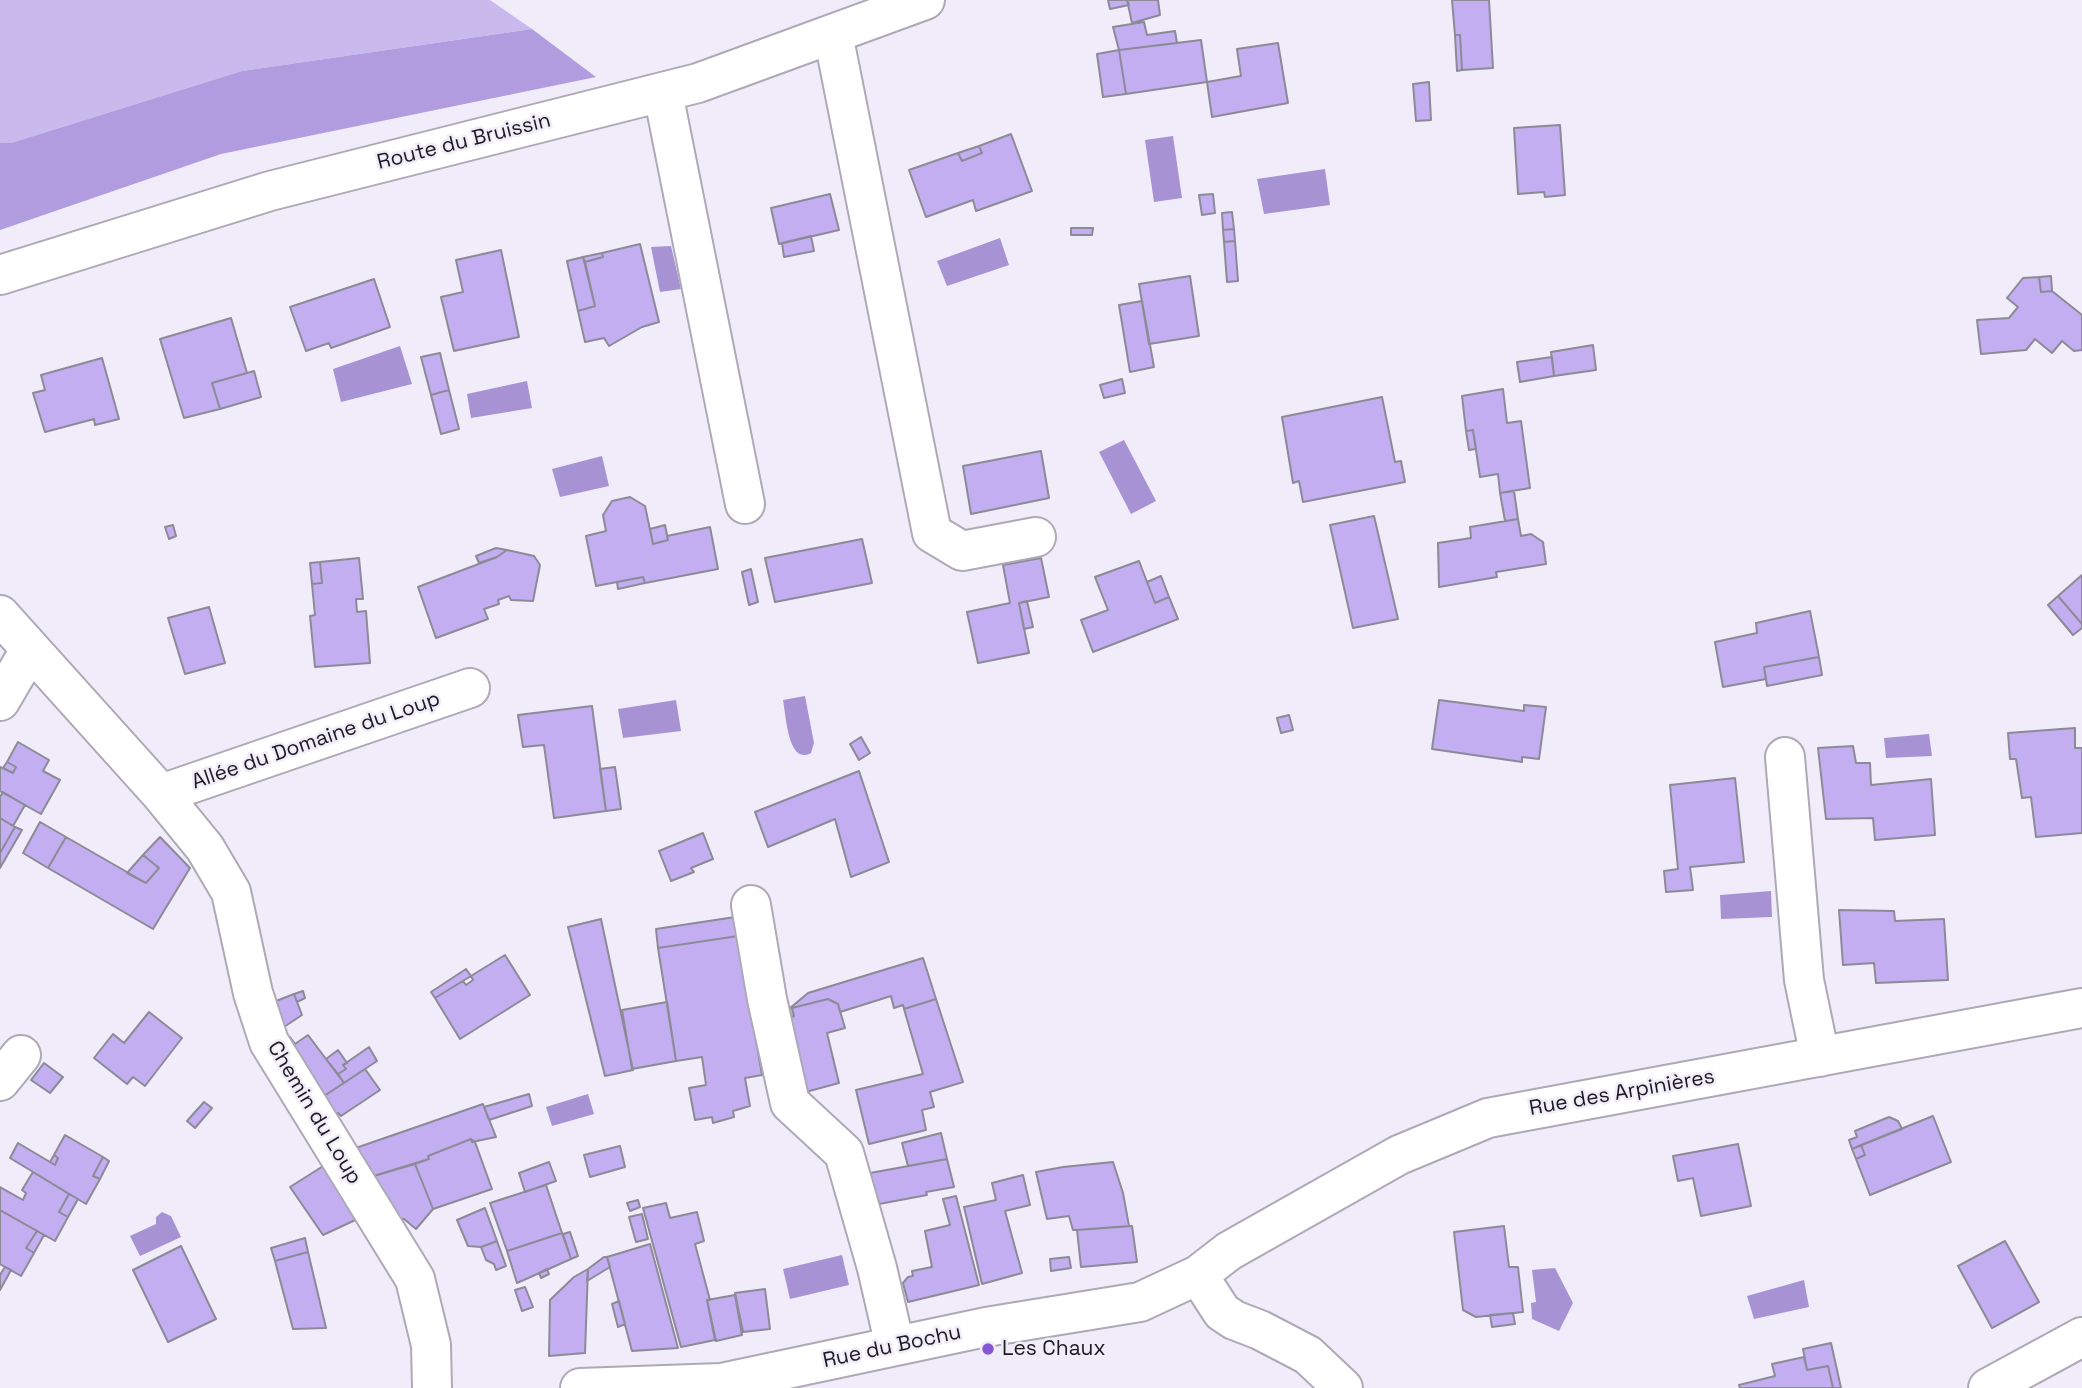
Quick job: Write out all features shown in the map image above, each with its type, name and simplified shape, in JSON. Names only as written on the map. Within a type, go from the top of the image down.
[{"type":"street","name":"Route du Bruissin","points":[[0,275],[270,191],[698,83],[925,0]]},
{"type":"street","points":[[833,34],[932,533],[961,551],[1036,537]]},
{"type":"street","points":[[663,93],[745,504]]},
{"type":"street","name":"Chemin du Loup","points":[[1,618],[161,794],[205,848],[231,892],[268,1042],[415,1279],[431,1345],[432,1388]]},
{"type":"street","points":[[0,701],[30,650]]},
{"type":"street","name":"Allée du Domaine du Loup","points":[[161,794],[470,688]]},
{"type":"street","points":[[1785,757],[1804,980],[1820,1057]]},
{"type":"street","points":[[751,905],[767,999],[790,1102],[844,1153],[877,1268],[895,1346]]},
{"type":"street","name":"Rue des Arpinières","points":[[1198,1275],[1229,1251],[1399,1155],[1488,1118],[2082,1008]]},
{"type":"street","points":[[1198,1275],[1222,1312],[1308,1355],[1343,1388]]},
{"type":"street","name":"Rue du Bochu","points":[[580,1388],[721,1383],[986,1327],[1130,1304],[1198,1275]]},
{"type":"street","points":[[1988,1388],[2082,1337]]},
{"type":"shaded area","points":[[0,0],[490,0],[532,29],[242,71],[11,143],[0,143]]},
{"type":"shaded area","points":[[532,29],[596,77],[221,154],[0,230],[0,143],[11,143],[242,71]]},
{"type":"shaded area","points":[[1173,136],[1182,198],[1154,202],[1145,140]]},
{"type":"shaded area","points":[[1325,169],[1330,205],[1264,214],[1257,179]]},
{"type":"shaded area","points":[[1000,238],[1009,265],[947,286],[937,261]]},
{"type":"shaded area","points":[[671,246],[681,289],[660,292],[651,247]]},
{"type":"shaded area","points":[[400,346],[412,384],[341,402],[333,369]]},
{"type":"shaded area","points":[[527,381],[532,408],[471,418],[467,394]]},
{"type":"shaded area","points":[[1124,440],[1156,501],[1131,514],[1099,452]]},
{"type":"shaded area","points":[[602,456],[609,486],[560,497],[552,469]]},
{"type":"shaded area","points":[[805,696],[814,743],[811,753],[803,755],[793,746],[783,700]]},
{"type":"shaded area","points":[[676,700],[681,731],[623,738],[618,709]]},
{"type":"shaded area","points":[[1929,734],[1932,756],[1886,758],[1884,738]]},
{"type":"shaded area","points":[[1771,891],[1772,917],[1721,919],[1720,895]]},
{"type":"shaded area","points":[[588,1094],[594,1114],[552,1126],[546,1107]]},
{"type":"shaded area","points":[[162,1212],[171,1216],[181,1237],[140,1256],[130,1236],[156,1224],[156,1217]]},
{"type":"shaded area","points":[[842,1255],[849,1285],[790,1299],[783,1269]]},
{"type":"shaded area","points":[[1555,1268],[1573,1303],[1559,1331],[1532,1319],[1531,1303],[1536,1302],[1532,1270]]},
{"type":"shaded area","points":[[1804,1280],[1809,1307],[1754,1319],[1747,1296]]},
{"type":"building","points":[[1108,0],[1127,0],[1129,5],[1110,9]]},
{"type":"building","points":[[1127,0],[1158,0],[1160,15],[1132,23]]},
{"type":"building","points":[[1452,0],[1489,0],[1493,68],[1462,70],[1460,35],[1455,35]]},
{"type":"building","points":[[1144,22],[1147,35],[1175,31],[1177,43],[1119,50],[1113,27]]},
{"type":"building","points":[[1455,35],[1460,35],[1462,70],[1457,71]]},
{"type":"building","points":[[1201,40],[1207,82],[1126,94],[1119,50]]},
{"type":"building","points":[[1278,43],[1288,103],[1212,117],[1207,82],[1241,76],[1237,49]]},
{"type":"building","points":[[1119,50],[1126,94],[1103,97],[1097,54]]},
{"type":"building","points":[[1429,82],[1431,120],[1416,121],[1413,84]]},
{"type":"building","points":[[1560,125],[1565,195],[1545,197],[1544,192],[1518,194],[1514,128]]},
{"type":"building","points":[[1011,134],[1032,191],[976,211],[973,200],[926,217],[909,170],[958,153],[962,161],[982,153],[979,146]]},
{"type":"building","points":[[979,146],[982,153],[962,161],[958,153]]},
{"type":"building","points":[[830,194],[839,230],[779,244],[771,208]]},
{"type":"building","points":[[1213,194],[1215,213],[1202,215],[1199,195]]},
{"type":"building","points":[[1232,212],[1234,229],[1223,230],[1222,213]]},
{"type":"building","points":[[1071,228],[1093,228],[1092,235],[1071,235]]},
{"type":"building","points":[[1234,229],[1235,241],[1224,242],[1223,230]]},
{"type":"building","points":[[811,236],[814,251],[784,257],[782,243]]},
{"type":"building","points":[[1235,241],[1238,281],[1227,282],[1224,242]]},
{"type":"building","points":[[640,244],[659,322],[642,327],[609,346],[604,338],[585,342],[578,311],[595,306],[585,262],[603,257],[602,253]]},
{"type":"building","points":[[501,250],[519,337],[454,351],[441,297],[463,292],[456,260]]},
{"type":"building","points":[[602,253],[603,257],[585,262],[583,257]]},
{"type":"building","points":[[583,257],[595,306],[578,311],[567,261]]},
{"type":"building","points":[[1190,276],[1199,336],[1149,344],[1139,284]]},
{"type":"building","points":[[2051,276],[2052,291],[2041,292],[2039,277]]},
{"type":"building","points":[[2039,277],[2041,292],[2052,291],[2082,315],[2082,350],[2074,351],[2062,341],[2052,353],[2035,339],[2026,350],[1981,354],[1977,320],[2009,318],[2018,307],[2007,298],[2023,278]]},
{"type":"building","points":[[374,279],[390,327],[331,348],[329,343],[306,351],[290,307]]},
{"type":"building","points":[[1142,301],[1154,367],[1130,372],[1119,305]]},
{"type":"building","points":[[231,318],[247,373],[212,383],[220,409],[184,418],[160,339]]},
{"type":"building","points":[[1593,345],[1596,370],[1554,376],[1551,352]]},
{"type":"building","points":[[440,353],[449,390],[431,395],[421,357]]},
{"type":"building","points":[[1552,357],[1554,376],[1520,382],[1517,362]]},
{"type":"building","points":[[102,358],[119,419],[95,425],[94,419],[45,432],[33,393],[45,390],[41,375]]},
{"type":"building","points":[[254,371],[261,397],[220,409],[212,383]]},
{"type":"building","points":[[1122,379],[1125,393],[1104,398],[1100,385]]},
{"type":"building","points":[[1503,389],[1507,423],[1521,421],[1530,488],[1500,493],[1498,474],[1480,477],[1473,430],[1466,431],[1462,396]]},
{"type":"building","points":[[449,390],[459,429],[441,434],[431,395]]},
{"type":"building","points":[[1382,397],[1395,462],[1401,461],[1405,482],[1303,502],[1299,481],[1293,483],[1282,417]]},
{"type":"building","points":[[1473,430],[1476,449],[1469,450],[1466,431]]},
{"type":"building","points":[[1041,451],[1049,498],[971,514],[963,466]]},
{"type":"building","points":[[1514,491],[1518,519],[1505,521],[1500,493]]},
{"type":"building","points":[[630,497],[645,506],[653,544],[668,540],[667,536],[710,527],[718,569],[645,583],[643,577],[596,586],[586,536],[606,531],[603,515],[612,501]]},
{"type":"building","points":[[1374,516],[1398,619],[1353,628],[1330,525]]},
{"type":"building","points":[[1518,519],[1521,536],[1531,534],[1543,542],[1546,564],[1496,572],[1497,577],[1439,587],[1438,543],[1471,538],[1470,527]]},
{"type":"building","points":[[173,525],[176,536],[169,539],[165,527]]},
{"type":"building","points":[[665,525],[668,540],[653,544],[650,529]]},
{"type":"building","points":[[862,539],[872,583],[775,602],[765,558]]},
{"type":"building","points":[[496,548],[507,550],[497,557],[479,563],[476,556]]},
{"type":"building","points":[[507,550],[534,556],[540,565],[533,601],[511,600],[509,596],[498,600],[499,604],[484,609],[488,619],[436,638],[418,587],[497,557]]},
{"type":"building","points":[[359,558],[363,599],[356,599],[357,612],[366,611],[370,663],[315,667],[310,616],[315,615],[312,584],[322,583],[320,562]]},
{"type":"building","points":[[1041,558],[1049,597],[1019,603],[1029,653],[978,663],[967,612],[1010,603],[1003,565]]},
{"type":"building","points":[[1139,561],[1155,603],[1169,597],[1178,619],[1093,652],[1081,620],[1108,610],[1095,577]]},
{"type":"building","points":[[320,562],[322,583],[312,584],[310,563]]},
{"type":"building","points":[[751,569],[758,602],[749,605],[742,572]]},
{"type":"building","points":[[2082,575],[2082,624],[2058,596]]},
{"type":"building","points":[[1161,576],[1169,597],[1155,603],[1147,582]]},
{"type":"building","points":[[643,577],[645,583],[618,589],[617,582]]},
{"type":"building","points":[[2058,596],[2082,624],[2082,628],[2073,635],[2048,605]]},
{"type":"building","points":[[1027,601],[1033,627],[1024,629],[1019,603]]},
{"type":"building","points":[[209,607],[225,663],[185,674],[168,618]]},
{"type":"building","points":[[1810,611],[1819,657],[1764,667],[1766,679],[1723,687],[1715,642],[1757,633],[1756,623]]},
{"type":"building","points":[[1819,657],[1822,675],[1767,686],[1764,667]]},
{"type":"building","points":[[1439,700],[1524,711],[1524,705],[1546,707],[1539,759],[1522,757],[1522,762],[1432,749]]},
{"type":"building","points":[[592,706],[606,811],[554,818],[544,745],[523,747],[518,715]]},
{"type":"building","points":[[1289,715],[1293,730],[1281,733],[1277,718]]},
{"type":"building","points":[[2075,728],[2075,748],[2082,748],[2082,833],[2036,837],[2031,797],[2022,798],[2016,759],[2010,759],[2008,733]]},
{"type":"building","points":[[861,737],[870,753],[859,760],[850,744]]},
{"type":"building","points":[[18,742],[49,760],[43,771],[60,780],[41,814],[0,791],[0,767],[13,773],[16,767],[7,762]]},
{"type":"building","points":[[1853,746],[1856,763],[1870,763],[1871,785],[1931,779],[1935,835],[1875,840],[1873,818],[1826,819],[1818,748]]},
{"type":"building","points":[[7,762],[16,767],[13,773],[3,768]]},
{"type":"building","points":[[615,767],[621,809],[606,811],[600,769]]},
{"type":"building","points":[[859,771],[889,862],[851,877],[835,819],[768,847],[755,812]]},
{"type":"building","points":[[1735,778],[1744,862],[1690,867],[1693,890],[1666,892],[1664,871],[1678,869],[1670,785]]},
{"type":"building","points":[[3,792],[25,805],[13,826],[0,818],[0,797]]},
{"type":"building","points":[[0,818],[15,827],[0,853]]},
{"type":"building","points":[[40,822],[66,837],[48,868],[23,853]]},
{"type":"building","points":[[15,827],[22,830],[0,868],[0,853]]},
{"type":"building","points":[[703,833],[713,859],[691,868],[694,872],[671,881],[659,851]]},
{"type":"building","points":[[66,837],[146,883],[159,868],[143,855],[160,837],[190,868],[153,929],[48,868]]},
{"type":"building","points":[[143,855],[159,868],[146,883],[127,873]]},
{"type":"building","points":[[1839,910],[1894,911],[1895,921],[1944,919],[1948,980],[1876,983],[1874,963],[1843,965]]},
{"type":"building","points":[[735,917],[738,936],[658,948],[656,929]]},
{"type":"building","points":[[601,919],[633,1070],[605,1076],[568,927]]},
{"type":"building","points":[[738,936],[762,1075],[745,1078],[750,1106],[733,1111],[734,1117],[713,1123],[712,1117],[695,1120],[689,1088],[706,1085],[702,1057],[676,1061],[658,948]]},
{"type":"building","points":[[505,955],[530,995],[460,1039],[435,998],[463,981],[466,985],[473,980],[471,976]]},
{"type":"building","points":[[923,958],[936,999],[904,1009],[903,1005],[894,1008],[891,996],[840,1012],[838,1004],[828,999],[792,1008],[794,1016],[784,1020],[783,1014],[808,993]]},
{"type":"building","points":[[466,969],[471,976],[435,998],[431,992]]},
{"type":"building","points":[[303,991],[305,998],[297,1002],[294,994]]},
{"type":"building","points":[[294,994],[302,1015],[281,1029],[271,1003]]},
{"type":"building","points":[[828,999],[838,1004],[845,1028],[827,1033],[839,1083],[802,1093],[784,1020],[794,1016],[792,1008]]},
{"type":"building","points":[[936,999],[963,1082],[930,1092],[934,1107],[922,1110],[926,1130],[869,1144],[856,1090],[923,1074],[904,1009]]},
{"type":"building","points":[[667,1002],[676,1061],[632,1069],[622,1010]]},
{"type":"building","points":[[149,1012],[182,1038],[145,1086],[133,1077],[127,1084],[94,1058],[113,1034],[124,1043]]},
{"type":"building","points":[[308,1035],[344,1083],[321,1098],[280,1044],[290,1037],[295,1044]]},
{"type":"building","points":[[369,1047],[377,1061],[344,1083],[338,1074],[346,1069],[343,1065]]},
{"type":"building","points":[[338,1050],[347,1063],[343,1065],[346,1069],[338,1074],[326,1059]]},
{"type":"building","points":[[44,1063],[63,1077],[50,1093],[31,1080]]},
{"type":"building","points":[[365,1069],[380,1090],[341,1116],[331,1113],[321,1098]]},
{"type":"building","points":[[529,1094],[532,1106],[489,1120],[484,1107]]},
{"type":"building","points":[[204,1102],[212,1108],[195,1128],[187,1121]]},
{"type":"building","points":[[483,1104],[496,1137],[472,1142],[471,1139],[428,1156],[429,1159],[367,1178],[350,1150]]},
{"type":"building","points":[[1933,1116],[1951,1162],[1870,1195],[1856,1159],[1865,1155],[1861,1145]]},
{"type":"building","points":[[1889,1117],[1898,1121],[1902,1129],[1852,1149],[1849,1140],[1857,1137],[1855,1131]]},
{"type":"building","points":[[941,1133],[947,1159],[908,1166],[902,1143]]},
{"type":"building","points":[[65,1135],[103,1157],[93,1176],[100,1179],[86,1204],[10,1158],[18,1143],[55,1165],[58,1158],[54,1155]]},
{"type":"building","points":[[471,1139],[475,1142],[492,1189],[433,1209],[415,1164]]},
{"type":"building","points":[[1738,1144],[1751,1206],[1701,1216],[1693,1178],[1678,1181],[1673,1156]]},
{"type":"building","points":[[1861,1145],[1865,1155],[1856,1159],[1852,1149]]},
{"type":"building","points":[[620,1146],[625,1167],[590,1177],[584,1155]]},
{"type":"building","points":[[54,1155],[58,1158],[55,1165],[50,1162]]},
{"type":"building","points":[[103,1157],[109,1161],[100,1179],[93,1176]]},
{"type":"building","points":[[947,1159],[954,1187],[879,1204],[870,1173]]},
{"type":"building","points":[[549,1162],[556,1181],[525,1192],[519,1173]]},
{"type":"building","points":[[1113,1162],[1123,1193],[1129,1226],[1073,1230],[1069,1216],[1047,1219],[1036,1172]]},
{"type":"building","points":[[328,1163],[364,1216],[323,1235],[290,1187]]},
{"type":"building","points":[[415,1164],[433,1209],[416,1229],[404,1219],[394,1221],[367,1178]]},
{"type":"building","points":[[33,1172],[69,1194],[59,1212],[68,1217],[55,1241],[0,1210],[0,1187],[23,1200],[26,1193],[22,1190]]},
{"type":"building","points":[[1023,1175],[1030,1205],[1005,1211],[1022,1273],[982,1284],[964,1207],[996,1200],[992,1183]]},
{"type":"building","points":[[546,1185],[562,1233],[507,1251],[490,1203]]},
{"type":"building","points":[[69,1194],[78,1199],[68,1217],[59,1212]]},
{"type":"building","points":[[956,1196],[979,1285],[908,1302],[903,1283],[913,1276],[912,1271],[932,1267],[925,1231],[950,1225],[943,1199]]},
{"type":"building","points":[[638,1200],[640,1207],[630,1211],[627,1203]]},
{"type":"building","points":[[666,1203],[670,1218],[697,1212],[704,1241],[695,1244],[710,1300],[707,1300],[715,1340],[681,1347],[643,1208]]},
{"type":"building","points":[[485,1208],[497,1241],[481,1247],[468,1246],[457,1220]]},
{"type":"building","points":[[0,1210],[37,1231],[26,1248],[34,1253],[21,1276],[0,1264]]},
{"type":"building","points":[[642,1214],[648,1239],[636,1242],[629,1217]]},
{"type":"building","points":[[1132,1226],[1137,1262],[1081,1267],[1077,1230]]},
{"type":"building","points":[[1504,1226],[1509,1267],[1518,1267],[1523,1312],[1476,1317],[1463,1310],[1454,1232]]},
{"type":"building","points":[[37,1231],[44,1235],[34,1253],[26,1248]]},
{"type":"building","points":[[570,1232],[578,1256],[571,1259],[563,1234]]},
{"type":"building","points":[[562,1233],[571,1259],[517,1283],[507,1251]]},
{"type":"building","points":[[305,1238],[308,1252],[275,1261],[271,1248]]},
{"type":"building","points":[[497,1241],[506,1266],[496,1270],[494,1264],[486,1260],[481,1247]]},
{"type":"building","points":[[2005,1241],[2039,1302],[1992,1328],[1958,1266]]},
{"type":"building","points":[[650,1244],[678,1348],[632,1351],[607,1257]]},
{"type":"building","points":[[181,1246],[216,1319],[168,1342],[133,1270]]},
{"type":"building","points":[[308,1252],[326,1328],[293,1329],[275,1261]]},
{"type":"building","points":[[607,1257],[610,1267],[587,1281],[588,1269]]},
{"type":"building","points":[[1069,1257],[1071,1268],[1051,1271],[1050,1259]]},
{"type":"building","points":[[5,1267],[11,1270],[0,1290],[0,1275]]},
{"type":"building","points":[[547,1269],[549,1274],[541,1278],[539,1273]]},
{"type":"building","points":[[588,1269],[585,1353],[549,1356],[550,1300],[574,1277]]},
{"type":"building","points":[[525,1287],[533,1307],[522,1311],[515,1290]]},
{"type":"building","points":[[765,1289],[770,1329],[743,1332],[735,1293]]},
{"type":"building","points":[[735,1295],[742,1335],[716,1341],[707,1300]]},
{"type":"building","points":[[619,1301],[625,1324],[618,1327],[612,1304]]},
{"type":"building","points":[[1513,1313],[1515,1324],[1492,1327],[1490,1315]]},
{"type":"building","points":[[1831,1343],[1841,1388],[1833,1388],[1828,1366],[1807,1370],[1803,1349]]},
{"type":"building","points":[[1804,1357],[1807,1370],[1828,1366],[1833,1388],[1740,1388],[1739,1385],[1775,1376],[1772,1364]]},
{"type":"place","name":"Les Chaux","points":[[988,1349]]}]
